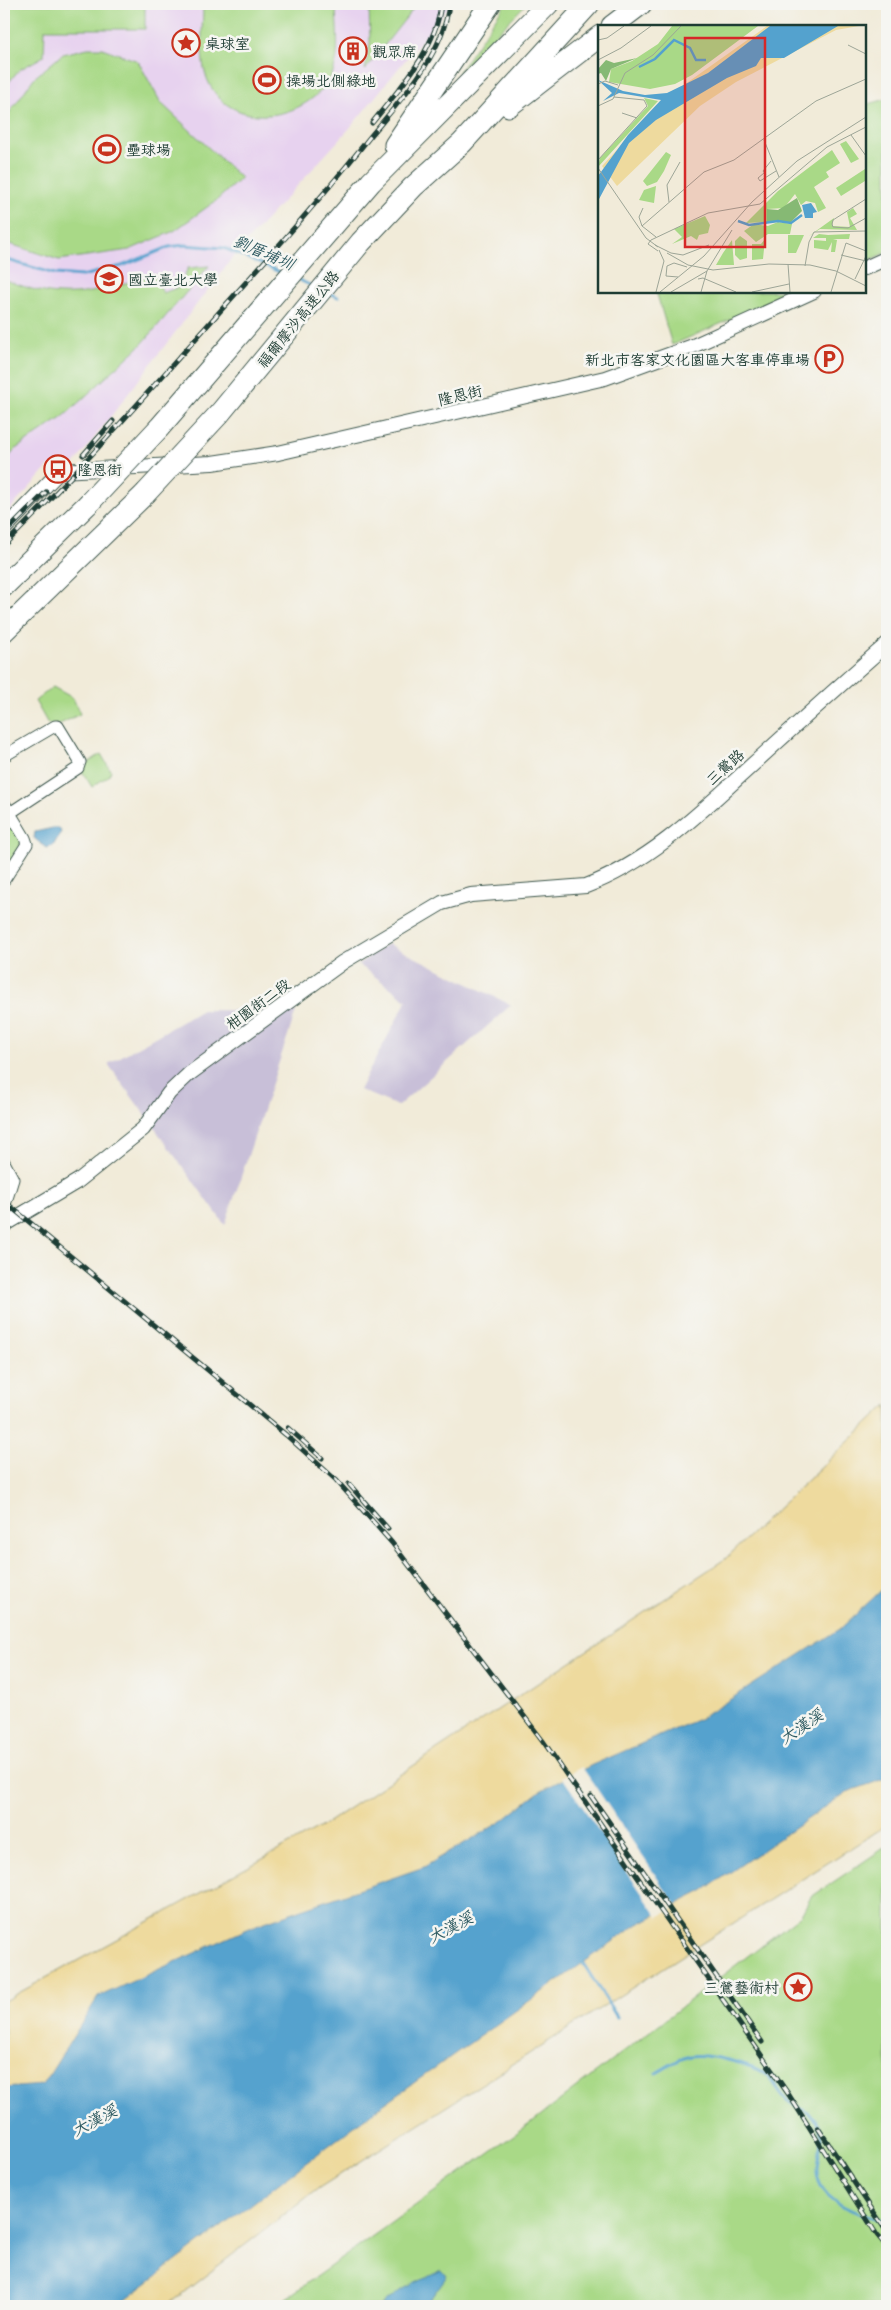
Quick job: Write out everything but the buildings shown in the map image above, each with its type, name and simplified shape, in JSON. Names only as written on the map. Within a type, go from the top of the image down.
[{"type":"highway","points":[[371,182],[490,4]]},
{"type":"highway","points":[[4,586],[88,504],[159,428],[371,182],[548,4]]},
{"type":"highway","name":"福爾摩沙高速公路","points":[[4,631],[146,494],[220,413],[361,242],[413,187],[462,143],[589,4]]},
{"type":"highway","points":[[613,25],[641,4]]},
{"type":"highway","points":[[462,143],[598,38]]},
{"type":"street","points":[[866,268],[887,258]]},
{"type":"street","name":"隆恩街","points":[[4,529],[60,471],[212,463],[278,453],[605,378],[693,346],[812,292]]},
{"type":"street","name":"三鶯路","points":[[569,888],[586,886],[603,880],[646,854],[683,828],[839,685],[887,644]]},
{"type":"street","points":[[4,756],[58,726],[80,762],[78,768],[10,813]]},
{"type":"street","points":[[4,803],[26,844],[4,880]]},
{"type":"street","name":"柑園街二段","points":[[4,1224],[78,1181],[138,1134],[169,1094],[190,1074],[344,962],[417,917],[442,903],[471,895],[569,888]]},
{"type":"street","points":[[4,1162],[13,1179],[4,1208]]},
{"type":"shaded area","name":"國立臺北大學","points":[[4,4],[451,4],[349,129],[236,253],[72,467],[49,466],[4,516]]},
{"type":"shaded area","points":[[388,944],[511,1005],[398,1106],[359,1090],[407,1000],[358,964]]},
{"type":"shaded area","points":[[202,1010],[296,1011],[225,1225],[108,1064]]},
{"type":"green space","points":[[6,4],[145,4],[145,29],[45,29],[44,56],[19,70],[8,83]]},
{"type":"green space","points":[[203,4],[336,4],[337,56],[333,72],[323,88],[309,101],[291,110],[273,115],[254,115],[236,110],[220,99],[209,83],[203,65]]},
{"type":"green space","points":[[369,4],[417,4],[365,70],[370,43]]},
{"type":"green space","points":[[505,4],[526,4],[459,72]]},
{"type":"green space","name":"壘球場","points":[[88,48],[102,48],[138,61],[161,103],[241,178],[217,200],[174,231],[129,250],[59,260],[4,242],[4,120],[34,78],[63,54]]},
{"type":"green space","points":[[887,99],[887,252],[866,262],[866,105]]},
{"type":"green space","points":[[209,266],[142,344],[63,417],[17,448],[4,462],[4,280],[46,293],[72,294],[108,288],[155,274],[163,293],[179,287],[188,268]]},
{"type":"green space","points":[[656,292],[794,292],[672,345]]},
{"type":"green space","points":[[53,687],[73,698],[80,714],[60,724],[48,724],[35,701]]},
{"type":"green space","points":[[101,754],[111,771],[108,776],[92,787],[80,768]]},
{"type":"green space","points":[[4,803],[25,838],[4,880]]},
{"type":"green space","name":"三鶯藝術村","points":[[887,1846],[887,2306],[275,2306],[532,2122],[801,1915],[811,1897]]},
{"type":"sand","points":[[887,1405],[887,1825],[319,2188],[166,2306],[4,2306],[4,2001],[321,1827],[725,1559]]},
{"type":"water","points":[[59,828],[61,832],[53,846],[46,848],[34,838],[35,832]]},
{"type":"water","name":"大漢溪","points":[[887,1585],[887,1778],[847,1792],[703,1891],[638,1924],[377,2109],[117,2306],[4,2306],[4,2088],[43,2085],[98,1997],[256,1925],[424,1867],[502,1821],[540,1791],[592,1765],[701,1718],[840,1629]]},
{"type":"water","points":[[442,2270],[447,2276],[425,2306],[381,2306],[401,2290]]},
{"type":"pier","points":[[582,1767],[677,1907],[658,1917],[562,1777]]},
{"type":"waterway","name":"劉厝埔圳","points":[[4,259],[55,274],[82,276],[122,266],[169,247],[184,245],[224,248],[282,273]]},
{"type":"waterway","name":"劉厝埔圳","points":[[297,279],[314,287]]},
{"type":"waterway","name":"劉厝埔圳","points":[[329,293],[338,297]]},
{"type":"waterway","points":[[581,1960],[617,2017]]},
{"type":"waterway","points":[[656,2073],[690,2056],[706,2056],[728,2060],[764,2073],[788,2101],[816,2119],[821,2135],[817,2172],[825,2192],[843,2206],[866,2216],[887,2221]]},
{"type":"railway","points":[[372,123],[404,83],[424,53],[438,21],[441,4]]},
{"type":"railway","points":[[4,545],[124,419],[338,177],[419,76],[438,41],[445,23],[449,4]]},
{"type":"railway","points":[[83,455],[113,421]]},
{"type":"railway","points":[[4,534],[46,492]]},
{"type":"railway","points":[[4,1201],[286,1435],[336,1480],[392,1543],[543,1741],[789,2095],[877,2235],[887,2247]]},
{"type":"railway","points":[[288,1428],[322,1458]]},
{"type":"railway","points":[[349,1484],[388,1529]]},
{"type":"railway","points":[[591,1796],[762,2042]]},
{"type":"railway","points":[[818,2128],[887,2232]]},
{"type":"place","name":"桌球室","points":[[186,43]]},
{"type":"place","name":"觀眾席","points":[[353,51]]},
{"type":"place","name":"操場北側綠地","points":[[267,80]]},
{"type":"place","name":"壘球場","points":[[107,149]]},
{"type":"place","name":"國立臺北大學","points":[[109,279]]},
{"type":"place","name":"新北市客家文化園區大客車停車場","points":[[829,359]]},
{"type":"place","name":"隆恩街","points":[[58,469]]},
{"type":"place","name":"三鶯藝術村","points":[[798,1987]]}]
